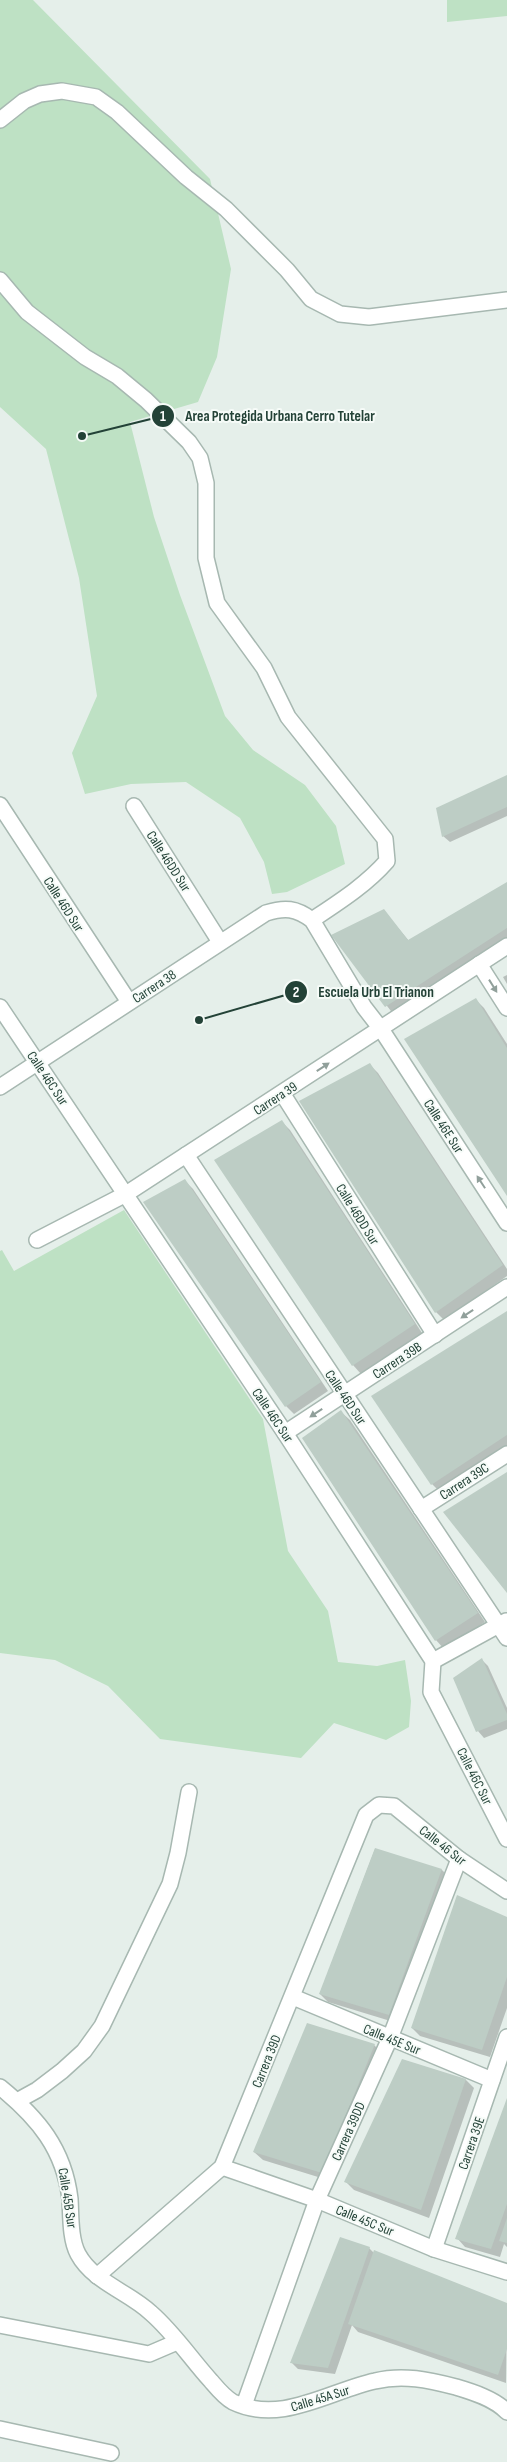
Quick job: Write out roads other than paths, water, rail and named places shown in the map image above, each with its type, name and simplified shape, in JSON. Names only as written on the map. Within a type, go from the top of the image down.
[{"type":"street","points":[[0,120],[24,101],[40,94],[62,91],[96,97],[117,112],[186,177],[226,209],[287,270],[311,299],[340,314],[369,317],[507,300]]},
{"type":"street","points":[[0,280],[27,312],[85,358],[117,376],[139,394],[189,442],[200,458],[206,483],[206,558],[216,603],[264,668],[288,717],[380,831],[388,855],[387,861],[380,869],[357,890],[312,920],[364,1008],[381,1029]]},
{"type":"street","name":"Calle 46D Sur","points":[[0,805],[129,1002]]},
{"type":"street","name":"Calle 46DD Sur","points":[[134,806],[220,942]]},
{"type":"street","name":"Carrera 38","points":[[0,1087],[266,913],[277,909],[289,908],[302,912],[312,920]]},
{"type":"street","name":"Carrera 39","points":[[37,1240],[126,1194],[507,946]]},
{"type":"street","points":[[479,964],[507,1008]]},
{"type":"street","name":"Calle 46C Sur","points":[[0,1007],[285,1433],[433,1661],[431,1692],[507,1839]]},
{"type":"street","name":"Calle 46E Sur","points":[[381,1029],[507,1223]]},
{"type":"street","name":"Calle 46DD Sur","points":[[282,1093],[435,1335]]},
{"type":"street","name":"Calle 46D Sur","points":[[186,1155],[421,1509],[503,1622],[507,1638]]},
{"type":"street","name":"Carrera 39B","points":[[285,1433],[507,1287]]},
{"type":"street","name":"Carrera 39C","points":[[421,1509],[507,1454]]},
{"type":"street","points":[[433,1661],[503,1622]]},
{"type":"street","points":[[17,2101],[37,2090],[62,2071],[84,2050],[102,2026],[170,1884],[178,1854],[189,1792]]},
{"type":"street","name":"Calle 46 Sur","points":[[378,1804],[394,1806],[459,1860],[507,1891]]},
{"type":"street","name":"Carrera 39D","points":[[97,2276],[222,2167],[293,1998],[366,1815],[378,1804]]},
{"type":"street","name":"Carrera 39DD","points":[[244,2406],[317,2200],[390,2038],[459,1860]]},
{"type":"street","name":"Calle 45E Sur","points":[[293,1998],[492,2080]]},
{"type":"street","name":"Carrera 39E","points":[[434,2249],[507,2037]]},
{"type":"street","name":"Calle 45B Sur","points":[[0,2088],[17,2101],[51,2139],[62,2162],[67,2176],[74,2243]]},
{"type":"street","name":"Calle 45C Sur","points":[[222,2167],[317,2200],[434,2249],[507,2272]]},
{"type":"street","name":"Calle 45A Sur","points":[[74,2243],[86,2266],[97,2276],[152,2313],[221,2392],[232,2401],[244,2406],[268,2409],[290,2408],[324,2399],[375,2381],[402,2378],[426,2379],[506,2404]]},
{"type":"street","points":[[0,2325],[144,2354],[162,2350],[177,2342]]},
{"type":"street","points":[[0,2429],[111,2453]]},
{"type":"place","name":"Area Protegida Urbana Cerro Tutelar","points":[[82,436]]},
{"type":"place","name":"Escuela Urb El Trianon","points":[[199,1020]]}]
